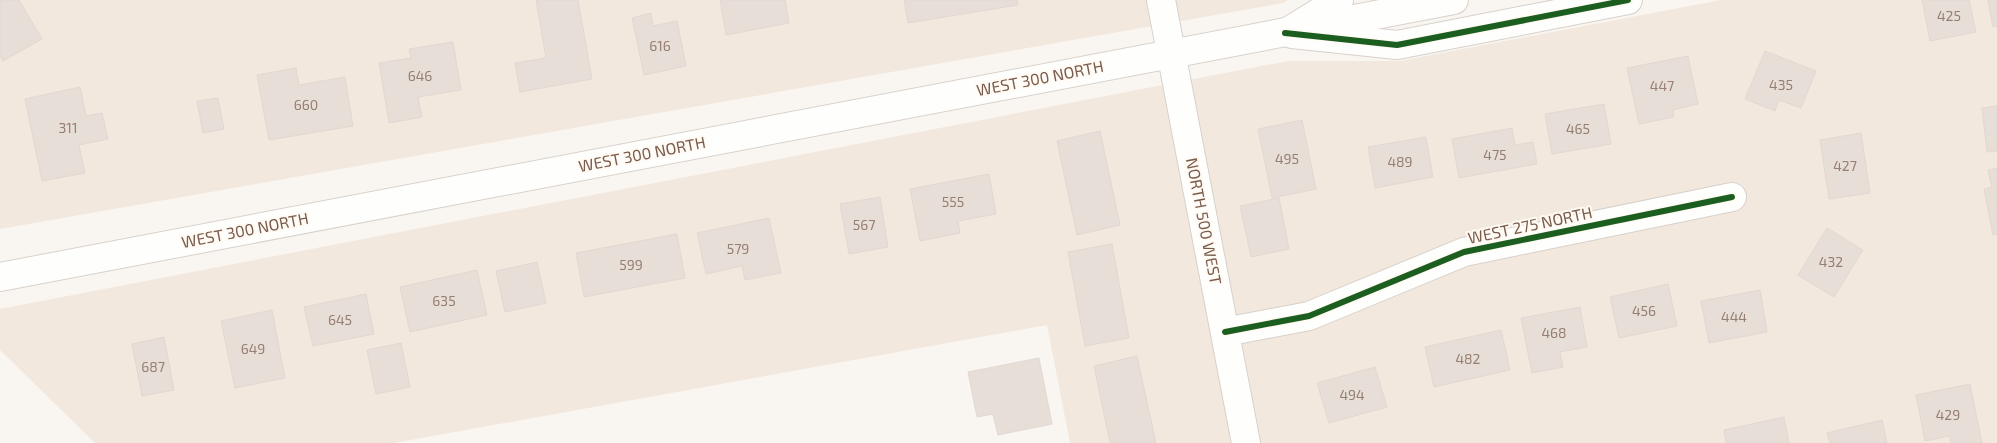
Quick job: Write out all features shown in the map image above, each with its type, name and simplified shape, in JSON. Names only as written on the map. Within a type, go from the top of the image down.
[{"type":"main road","name":"NORTH 500 WEST","points":[[1160,0],[1172,53],[1246,443]]},
{"type":"main road","name":"WEST 300 NORTH","points":[[1285,33],[1339,0]]},
{"type":"main road","name":"WEST 300 NORTH","points":[[0,274],[1454,0]]},
{"type":"main road","name":"WEST 300 NORTH","points":[[1285,33],[1397,45],[1628,0]]},
{"type":"main road","name":"WEST 275 NORTH","points":[[1225,332],[1309,316],[1464,252],[1732,197]]},
{"type":"shaded area","points":[[0,0],[1288,0],[1283,3],[0,229]]},
{"type":"shaded area","points":[[1721,0],[1997,0],[1997,443],[1070,443],[1047,325],[394,443],[95,443],[0,350],[0,309],[1288,61],[1400,61]]},
{"type":"building","points":[[0,0],[19,0],[42,39],[3,61],[0,55]]},
{"type":"building","points":[[536,0],[578,0],[592,79],[520,92],[515,63],[546,58]]},
{"type":"building","points":[[720,0],[785,0],[789,23],[726,35]]},
{"type":"building","points":[[904,0],[1017,0],[1018,5],[908,23]]},
{"type":"building","points":[[1922,0],[1969,0],[1976,32],[1930,41]]},
{"type":"building","points":[[1988,0],[1997,0],[1997,26],[1993,27]]},
{"type":"building","points":[[651,13],[653,26],[677,21],[686,66],[644,75],[632,18]]},
{"type":"building","points":[[453,42],[461,90],[418,97],[422,117],[389,123],[379,63],[411,58],[409,49]]},
{"type":"building","points":[[1765,51],[1816,71],[1801,108],[1779,100],[1775,111],[1745,99]]},
{"type":"building","points":[[1688,56],[1698,104],[1673,110],[1674,117],[1639,124],[1627,68]]},
{"type":"building","points":[[296,68],[299,85],[345,77],[353,126],[269,140],[257,75]]},
{"type":"building","points":[[80,87],[86,116],[102,113],[108,139],[79,145],[85,173],[42,181],[25,99]]},
{"type":"building","points":[[218,98],[224,129],[203,133],[197,101]]},
{"type":"building","points":[[1604,104],[1611,144],[1552,154],[1545,114]]},
{"type":"building","points":[[1997,106],[1997,151],[1987,152],[1982,108]]},
{"type":"building","points":[[1302,120],[1316,189],[1272,198],[1258,129]]},
{"type":"building","points":[[1512,128],[1515,145],[1533,142],[1537,164],[1459,178],[1452,139]]},
{"type":"building","points":[[1100,131],[1120,225],[1077,235],[1057,141]]},
{"type":"building","points":[[1861,133],[1870,193],[1829,199],[1820,140]]},
{"type":"building","points":[[1426,137],[1433,177],[1375,188],[1368,147]]},
{"type":"building","points":[[1997,168],[1997,234],[1993,235],[1984,189],[1992,187],[1988,170]]},
{"type":"building","points":[[989,174],[996,214],[958,221],[960,233],[920,241],[910,189]]},
{"type":"building","points":[[880,197],[888,247],[849,254],[840,204]]},
{"type":"building","points":[[1279,198],[1289,249],[1251,257],[1240,206]]},
{"type":"building","points":[[769,218],[781,273],[745,280],[742,266],[706,274],[697,233]]},
{"type":"building","points":[[1827,228],[1863,250],[1834,297],[1798,275]]},
{"type":"building","points":[[677,234],[685,278],[584,297],[576,253]]},
{"type":"building","points":[[1112,244],[1129,338],[1085,346],[1068,252]]},
{"type":"building","points":[[537,262],[546,303],[505,312],[496,271]]},
{"type":"building","points":[[477,270],[487,315],[410,332],[400,287]]},
{"type":"building","points":[[1668,284],[1677,326],[1619,338],[1610,297]]},
{"type":"building","points":[[1760,290],[1767,332],[1709,343],[1701,301]]},
{"type":"building","points":[[366,294],[374,334],[313,346],[304,307]]},
{"type":"building","points":[[1580,307],[1587,347],[1560,352],[1563,367],[1532,373],[1521,318]]},
{"type":"building","points":[[272,310],[285,378],[235,388],[221,321]]},
{"type":"building","points":[[1501,330],[1510,370],[1434,387],[1425,347]]},
{"type":"building","points":[[164,337],[174,390],[142,396],[132,344]]},
{"type":"building","points":[[401,343],[410,387],[376,394],[367,350]]},
{"type":"building","points":[[1137,356],[1156,443],[1110,443],[1094,366]]},
{"type":"building","points":[[1039,358],[1052,424],[998,435],[993,414],[977,417],[968,372]]},
{"type":"building","points":[[1375,367],[1387,407],[1329,423],[1317,383]]},
{"type":"building","points":[[1970,384],[1982,443],[1951,443],[1949,436],[1925,441],[1916,395]]},
{"type":"building","points":[[1784,417],[1789,443],[1726,443],[1724,430]]},
{"type":"building","points":[[1882,420],[1887,443],[1830,443],[1827,433]]},
{"type":"cycle path","points":[[1285,33],[1397,45],[1628,0]]},
{"type":"cycle path","points":[[1225,332],[1309,316],[1464,252],[1732,197]]}]
